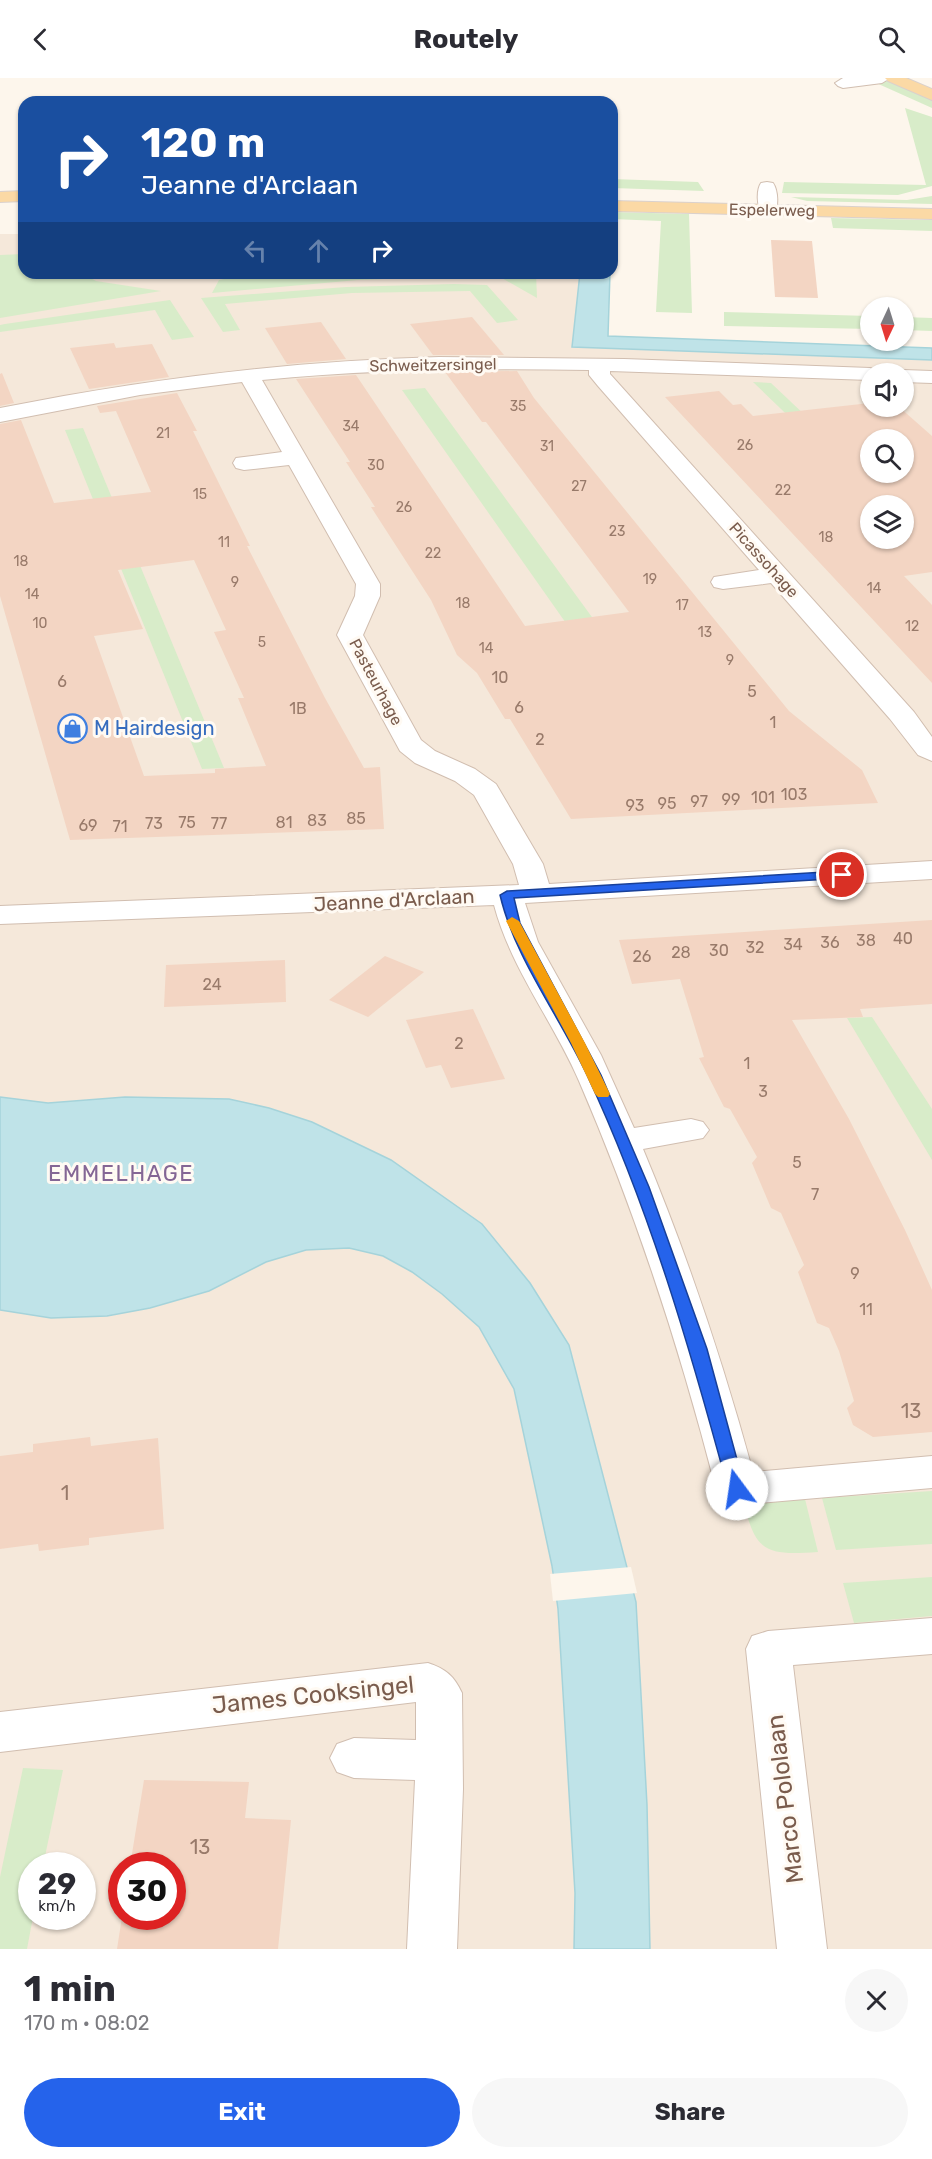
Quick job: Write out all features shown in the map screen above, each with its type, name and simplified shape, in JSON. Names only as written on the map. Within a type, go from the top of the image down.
[{"type":"main road","points":[[893,78],[932,95]]},
{"type":"main road","points":[[0,197],[18,196]]},
{"type":"main road","name":"Espelerweg","points":[[618,200],[705,208]]},
{"type":"main road","name":"Espelerweg","points":[[768,200],[932,214]]},
{"type":"main road","name":"Espelerweg","points":[[618,206],[705,208],[768,200],[932,206]]},
{"type":"street","points":[[843,83],[882,78]]},
{"type":"street","name":"Schweitzersingel","points":[[0,415],[127,391],[249,375],[413,364],[860,375]]},
{"type":"street","points":[[552,378],[600,369]]},
{"type":"street","name":"Picassohage","points":[[600,369],[916,731],[919,739],[932,753]]},
{"type":"street","name":"Pasteurhage","points":[[249,375],[369,587],[369,594],[350,635],[410,745],[425,757],[465,776],[486,790],[528,864],[521,894]]},
{"type":"street","points":[[914,376],[932,377]]},
{"type":"street","points":[[244,463],[296,457]]},
{"type":"street","points":[[723,582],[777,574]]},
{"type":"street","name":"Jeanne d'Arclaan","points":[[0,915],[255,907],[932,870]]},
{"type":"street","points":[[521,894],[513,923],[594,1075],[623,1141],[674,1276],[698,1349],[737,1489],[932,1472]]},
{"type":"street","points":[[623,1141],[691,1130]]},
{"type":"street","name":"Marco Pololaan","points":[[802,1949],[768,1649],[932,1636]]},
{"type":"street","name":"James Cooksingel","points":[[0,1732],[428,1682],[439,1693],[439,1761],[432,1949]]},
{"type":"street","points":[[354,1758],[439,1761]]},
{"type":"shaded area","points":[[0,234],[18,234],[18,279],[602,279],[599,341],[932,353],[932,1949],[0,1949]]},
{"type":"green space","points":[[888,80],[932,100],[932,108],[874,82]]},
{"type":"green space","points":[[905,108],[932,117],[932,186],[898,195],[782,193],[784,182],[926,185]]},
{"type":"green space","points":[[618,179],[698,182],[704,191],[618,188]]},
{"type":"green space","points":[[932,196],[932,204],[807,201],[791,197],[907,200]]},
{"type":"green space","points":[[618,212],[689,214],[692,313],[656,312],[661,221],[618,219]]},
{"type":"green space","points":[[831,218],[932,220],[932,231],[833,228]]},
{"type":"green space","points":[[18,254],[18,279],[92,279],[161,291],[0,318],[0,255]]},
{"type":"green space","points":[[224,279],[383,279],[212,293],[219,280]]},
{"type":"green space","points":[[504,279],[536,279],[537,298]]},
{"type":"green space","points":[[487,285],[518,320],[497,323],[470,291],[352,293],[225,304],[240,330],[223,332],[201,298],[346,287]]},
{"type":"green space","points":[[170,300],[194,337],[172,340],[155,310],[0,332],[0,325],[5,324]]},
{"type":"green space","points":[[724,312],[860,316],[860,329],[724,326]]},
{"type":"green space","points":[[914,317],[932,318],[932,331],[914,330]]},
{"type":"green space","points":[[753,382],[771,383],[860,467],[860,483],[877,483],[889,495],[871,495]]},
{"type":"green space","points":[[425,388],[683,742],[651,744],[402,390]]},
{"type":"green space","points":[[83,428],[224,768],[202,769],[65,430]]},
{"type":"green space","points":[[872,1017],[932,1109],[932,1160],[847,1018]]},
{"type":"green space","points":[[932,1491],[932,1544],[836,1550],[822,1498]]},
{"type":"green space","points":[[805,1499],[818,1552],[787,1553],[766,1548],[753,1532],[744,1502]]},
{"type":"green space","points":[[932,1577],[932,1616],[854,1623],[843,1583]]},
{"type":"green space","points":[[23,1768],[63,1770],[46,1852],[18,1852],[18,1930],[31,1930],[27,1949],[0,1949],[0,1877]]},
{"type":"water","points":[[579,279],[610,279],[608,336],[860,345],[860,351],[914,351],[914,347],[932,348],[932,360],[572,347]]},
{"type":"water","points":[[0,1097],[48,1103],[125,1097],[229,1099],[269,1108],[312,1122],[391,1160],[482,1224],[530,1283],[569,1345],[636,1602],[647,1805],[650,1949],[574,1949],[575,1893],[558,1609],[552,1566],[514,1389],[479,1327],[442,1294],[412,1272],[383,1256],[349,1248],[306,1250],[266,1262],[209,1291],[150,1308],[107,1316],[51,1318],[0,1310]]},
{"type":"pier","points":[[631,1567],[637,1593],[553,1601],[550,1574]]},
{"type":"building","points":[[771,240],[812,241],[818,298],[775,297]]},
{"type":"building","points":[[472,317],[504,355],[433,355],[410,324]]},
{"type":"building","points":[[321,322],[346,359],[287,364],[265,328]]},
{"type":"building","points":[[114,343],[116,348],[152,344],[169,377],[89,389],[70,348]]},
{"type":"building","points":[[517,371],[534,398],[789,711],[862,770],[878,803],[571,819],[510,719],[505,719],[477,673],[457,655],[431,600],[371,507],[375,507],[346,462],[350,462],[296,379],[356,375],[525,626],[629,612],[486,422],[482,422],[445,372]]},
{"type":"building","points":[[2,373],[14,403],[0,406],[0,374]]},
{"type":"building","points":[[719,391],[733,405],[741,404],[753,416],[860,404],[860,417],[910,417],[932,436],[932,572],[904,576],[932,605],[932,683],[665,397]]},
{"type":"building","points":[[177,393],[197,431],[193,431],[250,546],[247,546],[325,698],[364,768],[380,767],[384,829],[70,840],[0,596],[0,424],[21,420],[54,503],[151,492],[116,411],[100,413],[97,406]],"holes":[[[194,560],[226,630],[214,632],[244,698],[238,698],[266,766],[215,769],[215,773],[144,776],[94,636],[143,629],[118,570]]]},
{"type":"building","points":[[932,920],[932,1004],[860,1009],[863,1017],[792,1020],[849,1119],[905,1230],[932,1290],[932,1432],[873,1437],[853,1425],[847,1408],[854,1401],[839,1351],[829,1328],[817,1323],[798,1272],[804,1265],[781,1213],[771,1208],[752,1163],[757,1157],[730,1109],[724,1107],[699,1058],[704,1057],[680,979],[632,984],[619,940]]},
{"type":"building","points":[[385,956],[424,972],[368,1017],[329,1000]]},
{"type":"building","points":[[285,960],[286,1002],[164,1007],[166,965]]},
{"type":"building","points":[[473,1009],[505,1079],[451,1088],[441,1065],[426,1068],[406,1020]]},
{"type":"building","points":[[90,1437],[91,1446],[158,1438],[164,1529],[89,1538],[89,1545],[39,1551],[38,1544],[0,1549],[0,1456],[33,1452],[33,1444]]},
{"type":"building","points":[[144,1780],[249,1782],[245,1818],[291,1820],[278,1949],[117,1949],[120,1930],[186,1930],[186,1852],[132,1852]]},
{"type":"slow traffic","points":[[512,921],[603,1094]]},
{"type":"place","name":"M Hairdesign","points":[[73,728]]},
{"type":"district","name":"EMMELHAGE","points":[[121,1173]]},
{"type":"route","points":[[737,1489],[698,1349],[641,1187],[594,1075],[513,923],[507,895],[842,875]]}]
